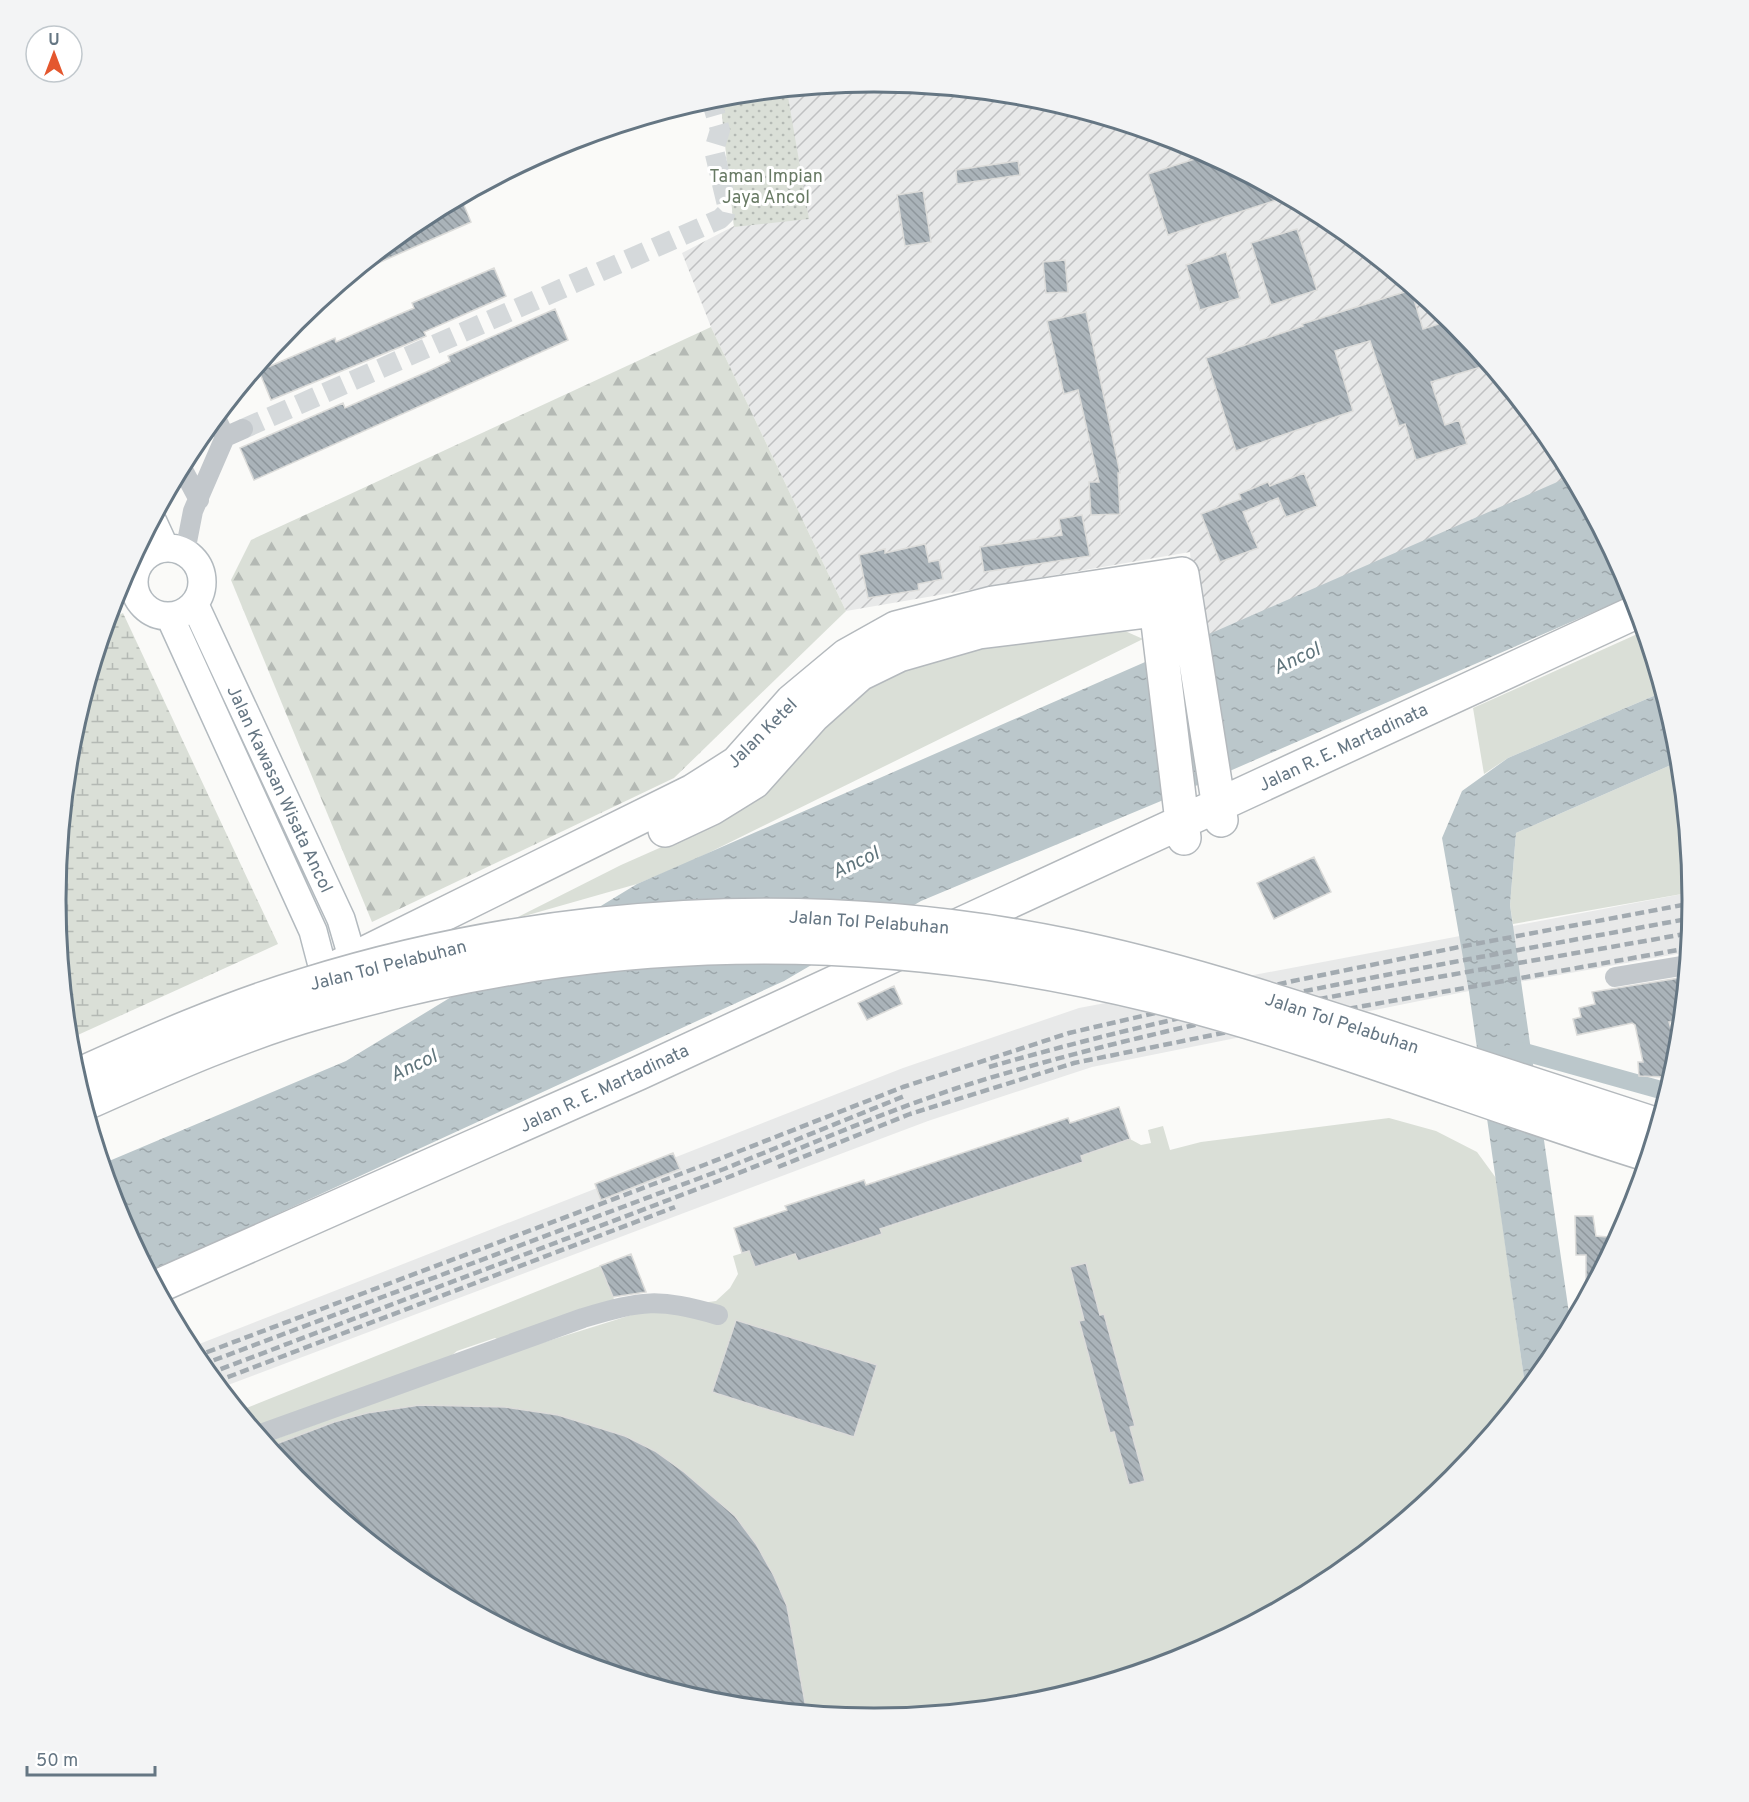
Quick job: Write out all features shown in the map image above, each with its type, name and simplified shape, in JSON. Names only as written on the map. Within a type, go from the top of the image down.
[{"type":"highway","name":"Jalan Ketel","points":[[329,980],[712,808],[754,782],[813,716],[860,674],[899,655],[938,629],[993,603],[1182,573],[1162,653],[1182,820]]},
{"type":"highway","name":"Jalan Ketel","points":[[938,629],[979,632],[1172,608]]},
{"type":"highway","name":"Jalan Ketel","points":[[1172,608],[1192,640],[1218,804]]},
{"type":"highway","name":"Jalan R. E. Martadinata","points":[[163,1284],[629,1078],[1182,820],[1630,615]]},
{"type":"highway","name":"Jalan R. E. Martadinata","points":[[1218,804],[1638,635]]},
{"type":"highway","name":"Jalan Tol Pelabuhan","points":[[85,1072],[186,1027],[305,985],[415,955],[569,927],[678,918],[796,916],[942,925],[1067,946],[1161,968],[1278,1002],[1651,1123]]},
{"type":"highway","name":"Jalan Tol Pelabuhan","points":[[92,1103],[170,1067],[306,1016],[418,987],[512,967],[606,954],[694,947],[818,946],[908,953],[1012,966],[1155,997],[1306,1041],[1642,1153]]},
{"type":"highway","points":[[87,1079],[329,980]]},
{"type":"highway","points":[[92,1102],[329,980]]},
{"type":"street","points":[[220,427],[225,437]]},
{"type":"street","points":[[137,571],[158,552],[194,511],[225,437],[243,429]]},
{"type":"street","points":[[187,477],[199,500]]},
{"type":"street","points":[[155,532],[158,552]]},
{"type":"street","points":[[127,593],[148,611],[170,617],[184,613],[195,605],[203,584],[202,573],[195,561],[158,552]]},
{"type":"street","name":"Jalan Kawasan Wisata Ancol","points":[[195,605],[341,919],[358,966]]},
{"type":"street","name":"Jalan Kawasan Wisata Ancol","points":[[170,617],[313,931],[329,980]]},
{"type":"street","points":[[1615,977],[1680,966]]},
{"type":"street","points":[[266,1432],[625,1305],[668,1302],[718,1315]]},
{"type":"shaded area","points":[[874,92],[927,94],[980,99],[1032,108],[1134,135],[1184,154],[1279,201],[1324,229],[1367,260],[1408,293],[1482,368],[1516,409],[1564,480],[1198,642],[1190,552],[846,611],[711,327],[682,253],[734,226],[721,107],[769,99],[822,94]]},
{"type":"shaded area","points":[[1683,894],[1681,953],[1469,991],[1092,1067],[928,1121],[227,1385],[198,1344],[903,1068],[1079,1008]]},
{"type":"green space","name":"Taman Impian Jaya Ancol","points":[[788,97],[809,219],[734,227],[721,107]]},
{"type":"green space","points":[[711,327],[846,611],[674,778],[372,922],[231,580],[251,540]]},
{"type":"green space","points":[[123,613],[278,944],[78,1035],[68,954],[66,901],[73,795],[94,692],[119,615]]},
{"type":"green space","points":[[1116,627],[1143,639],[692,861],[637,884],[514,919],[621,865],[682,838],[872,680],[964,649]]},
{"type":"green space","points":[[1637,634],[1656,695],[1508,758],[1484,774],[1473,708]]},
{"type":"green space","points":[[1671,765],[1681,848],[1683,894],[1513,924],[1510,905],[1516,833]]},
{"type":"green space","points":[[1389,1118],[1436,1131],[1477,1152],[1496,1178],[1524,1381],[1482,1434],[1446,1473],[1408,1509],[1367,1542],[1324,1573],[1279,1601],[1184,1648],[1134,1667],[1032,1694],[980,1703],[927,1708],[822,1708],[769,1703],[665,1682],[615,1667],[565,1648],[470,1601],[425,1573],[341,1509],[273,1440],[506,1354],[644,1311],[716,1301],[730,1288],[738,1274],[733,1256],[749,1251],[755,1267],[795,1254],[798,1261],[825,1252],[820,1235],[882,1233],[875,1213],[887,1227],[1083,1162],[1081,1156],[1130,1139],[1141,1145],[1151,1143],[1148,1130],[1163,1126],[1170,1150],[1201,1142]]},
{"type":"green space","points":[[600,1266],[616,1304],[501,1341],[495,1338],[457,1351],[442,1363],[264,1430],[246,1408]]},
{"type":"water","name":"Ancol","points":[[1564,479],[1600,543],[1624,599],[1161,801],[921,901],[784,981],[155,1270],[109,1161],[346,1061],[637,884]]},
{"type":"water","points":[[1656,695],[1671,765],[1516,833],[1510,905],[1569,1314],[1524,1381],[1469,992],[1442,838],[1462,791],[1508,758]]},
{"type":"building","points":[[1195,159],[1277,200],[1168,235],[1148,174]]},
{"type":"building","points":[[1018,161],[1020,175],[957,184],[956,170]]},
{"type":"building","points":[[923,191],[931,242],[905,246],[897,195]]},
{"type":"building","points":[[464,205],[471,222],[379,263],[425,229]]},
{"type":"building","points":[[1297,229],[1317,290],[1271,305],[1251,243]]},
{"type":"building","points":[[1226,252],[1240,298],[1200,310],[1186,265]]},
{"type":"building","points":[[1065,260],[1068,292],[1046,293],[1043,262]]},
{"type":"building","points":[[494,268],[506,296],[424,332],[426,336],[271,400],[261,375],[268,367],[335,338],[336,342],[414,308],[412,303]]},
{"type":"building","points":[[1406,292],[1414,298],[1423,329],[1440,323],[1481,367],[1431,382],[1445,425],[1459,420],[1467,444],[1416,460],[1405,424],[1399,426],[1370,341],[1335,351],[1353,411],[1236,451],[1206,358],[1303,326],[1302,324]]},
{"type":"building","points":[[555,309],[568,340],[254,480],[240,448],[343,403],[345,408],[450,361],[448,356]]},
{"type":"building","points":[[1086,312],[1120,473],[1118,473],[1120,514],[1091,515],[1089,482],[1099,482],[1078,390],[1064,394],[1047,321]]},
{"type":"building","points":[[1304,473],[1317,506],[1286,517],[1278,498],[1243,512],[1258,548],[1220,562],[1201,514],[1241,499],[1239,494],[1268,482],[1270,486]]},
{"type":"building","points":[[1082,515],[1090,556],[984,572],[980,547],[1062,535],[1059,519]]},
{"type":"building","points":[[925,544],[929,562],[939,560],[943,579],[918,584],[919,590],[868,598],[859,555],[885,549],[885,553]]},
{"type":"building","points":[[1314,857],[1331,892],[1274,919],[1257,883]]},
{"type":"building","points":[[1679,978],[1673,1022],[1669,1022],[1672,1032],[1663,1077],[1639,1076],[1638,1062],[1643,1062],[1635,1025],[1632,1023],[1577,1035],[1573,1019],[1581,1017],[1579,1008],[1595,1004],[1592,992]]},
{"type":"building","points":[[894,986],[902,1004],[867,1020],[858,1003]]},
{"type":"building","points":[[1119,1107],[1130,1139],[1081,1156],[1083,1162],[880,1229],[882,1234],[798,1261],[795,1254],[755,1267],[749,1251],[742,1253],[734,1228],[787,1210],[785,1206],[864,1180],[866,1185],[1068,1118],[1070,1123]]},
{"type":"building","points":[[673,1153],[680,1169],[601,1200],[595,1184]]},
{"type":"building","points":[[1575,1216],[1593,1216],[1596,1236],[1609,1237],[1586,1285],[1586,1255],[1576,1255]]},
{"type":"building","points":[[631,1254],[646,1292],[613,1297],[600,1266]]},
{"type":"building","points":[[1086,1263],[1100,1315],[1104,1314],[1135,1426],[1130,1427],[1145,1481],[1129,1485],[1114,1432],[1110,1433],[1079,1321],[1084,1320],[1070,1267]]},
{"type":"building","points":[[736,1320],[877,1365],[854,1437],[712,1392]]},
{"type":"building","points":[[420,1405],[505,1407],[558,1415],[625,1436],[655,1451],[684,1472],[735,1516],[756,1544],[787,1606],[806,1706],[717,1694],[615,1667],[517,1626],[425,1573],[341,1509],[276,1444],[334,1422],[367,1413]]},
{"type":"waterway","points":[[1517,1050],[1660,1090]]},
{"type":"tunnel","points":[[243,429],[720,219],[725,214],[727,205],[714,150],[720,130],[714,109]]},
{"type":"railway","points":[[204,1353],[704,1165],[903,1087],[1069,1033],[1293,981],[1683,905]]},
{"type":"railway","points":[[989,1067],[1076,1043],[1251,1002],[1682,920]]},
{"type":"railway","points":[[217,1371],[726,1178],[880,1116],[973,1083],[1150,1035],[1240,1015],[1420,980],[1682,934]]},
{"type":"railway","points":[[778,1167],[910,1114],[1074,1063],[1302,1017],[1681,949]]},
{"type":"railway","points":[[210,1362],[724,1169],[907,1095]]},
{"type":"railway","points":[[223,1379],[675,1207]]}]
